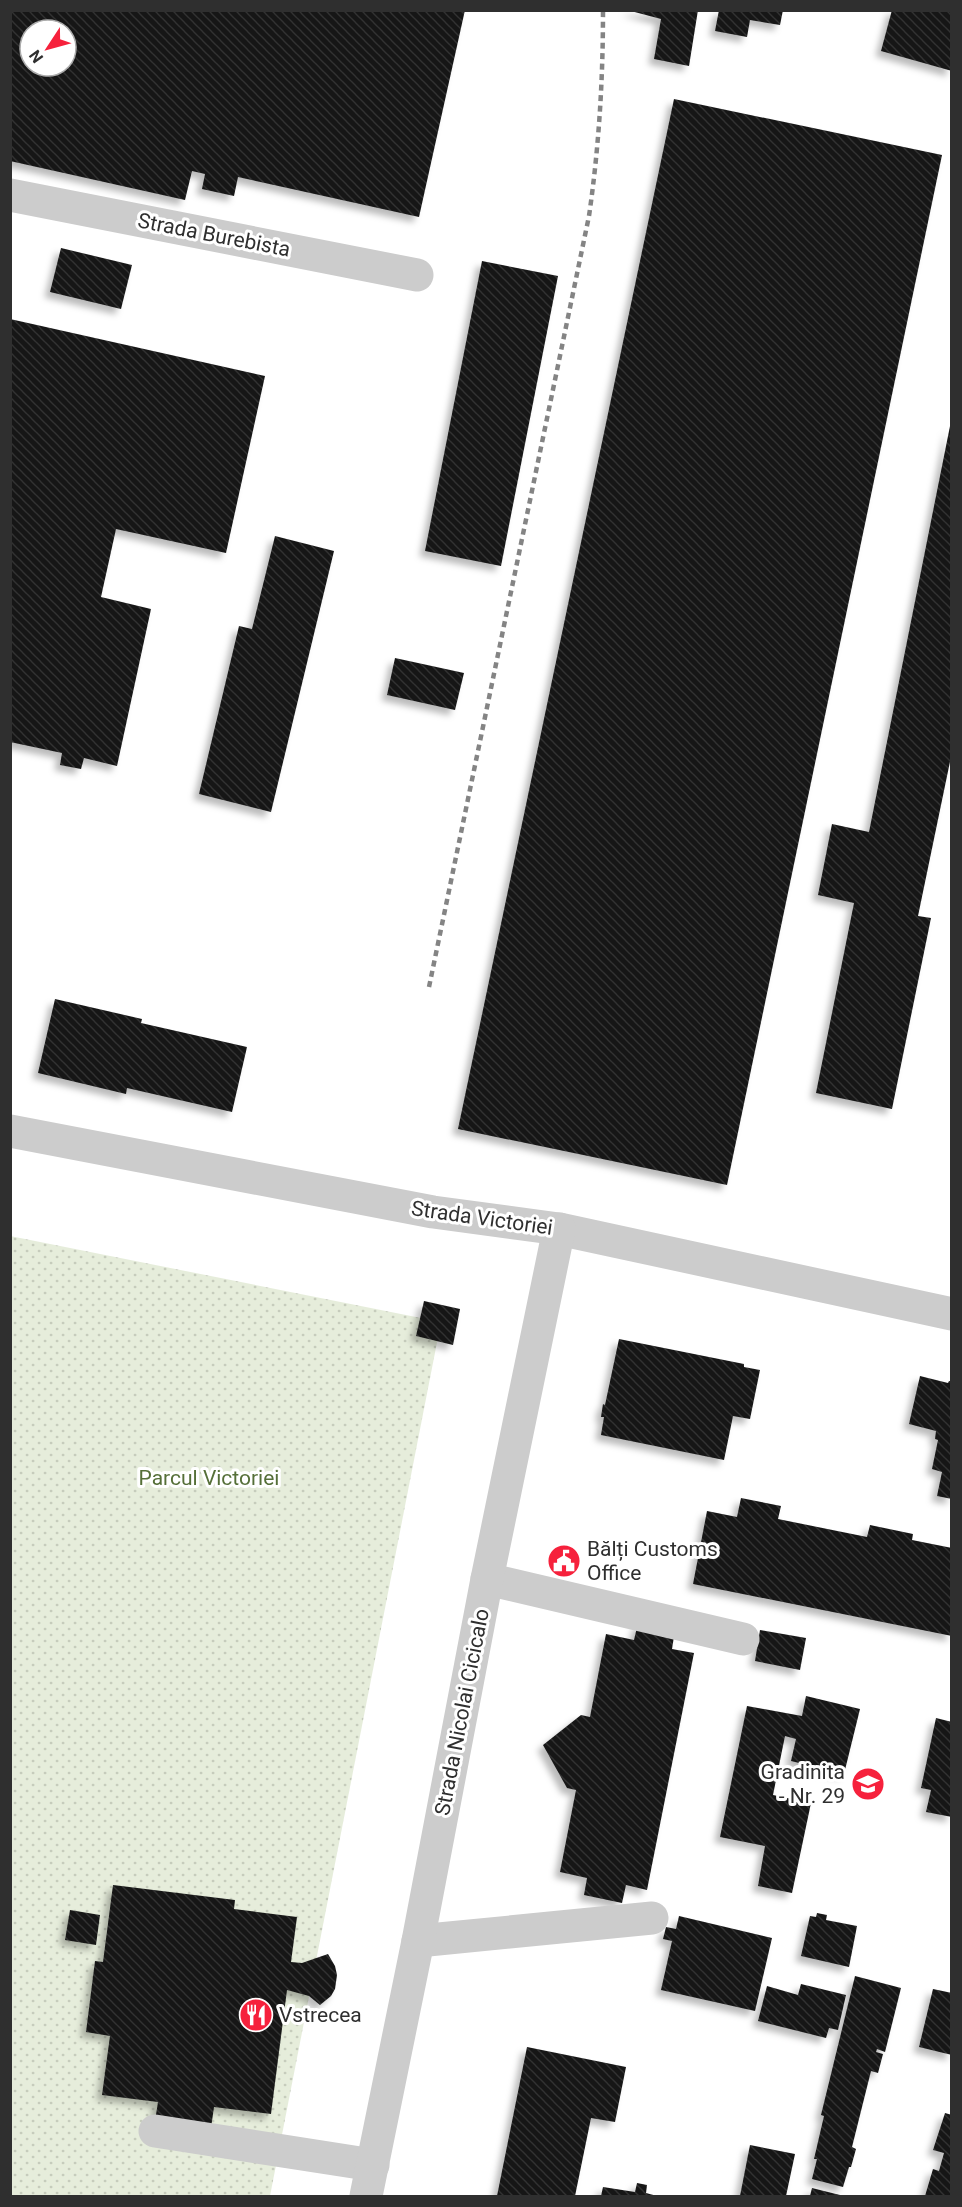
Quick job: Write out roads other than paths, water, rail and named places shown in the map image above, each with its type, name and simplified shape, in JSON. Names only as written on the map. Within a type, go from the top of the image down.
[{"type":"street","name":"Strada Burebista","points":[[10,195],[417,275]]},
{"type":"street","name":"Strada Victoriei","points":[[10,1131],[433,1212],[559,1229],[951,1314]]},
{"type":"street","name":"Strada Nicolai Cicicalo","points":[[369,2181],[418,1941],[487,1579],[559,1229]]},
{"type":"street","points":[[487,1579],[743,1639]]},
{"type":"street","points":[[418,1941],[652,1918]]},
{"type":"street","points":[[155,2130],[369,2181]]},
{"type":"railway","points":[[429,987],[589,216],[600,113],[603,10]]},
{"type":"place","name":"Bălți Customs Office","points":[[564,1561]]},
{"type":"place","name":"Gradinita - Nr. 29","points":[[868,1784]]},
{"type":"place","name":"Vstrecea","points":[[256,2015]]},
{"type":"park label","name":"Parcul Victoriei","points":[[209,1478]]}]
